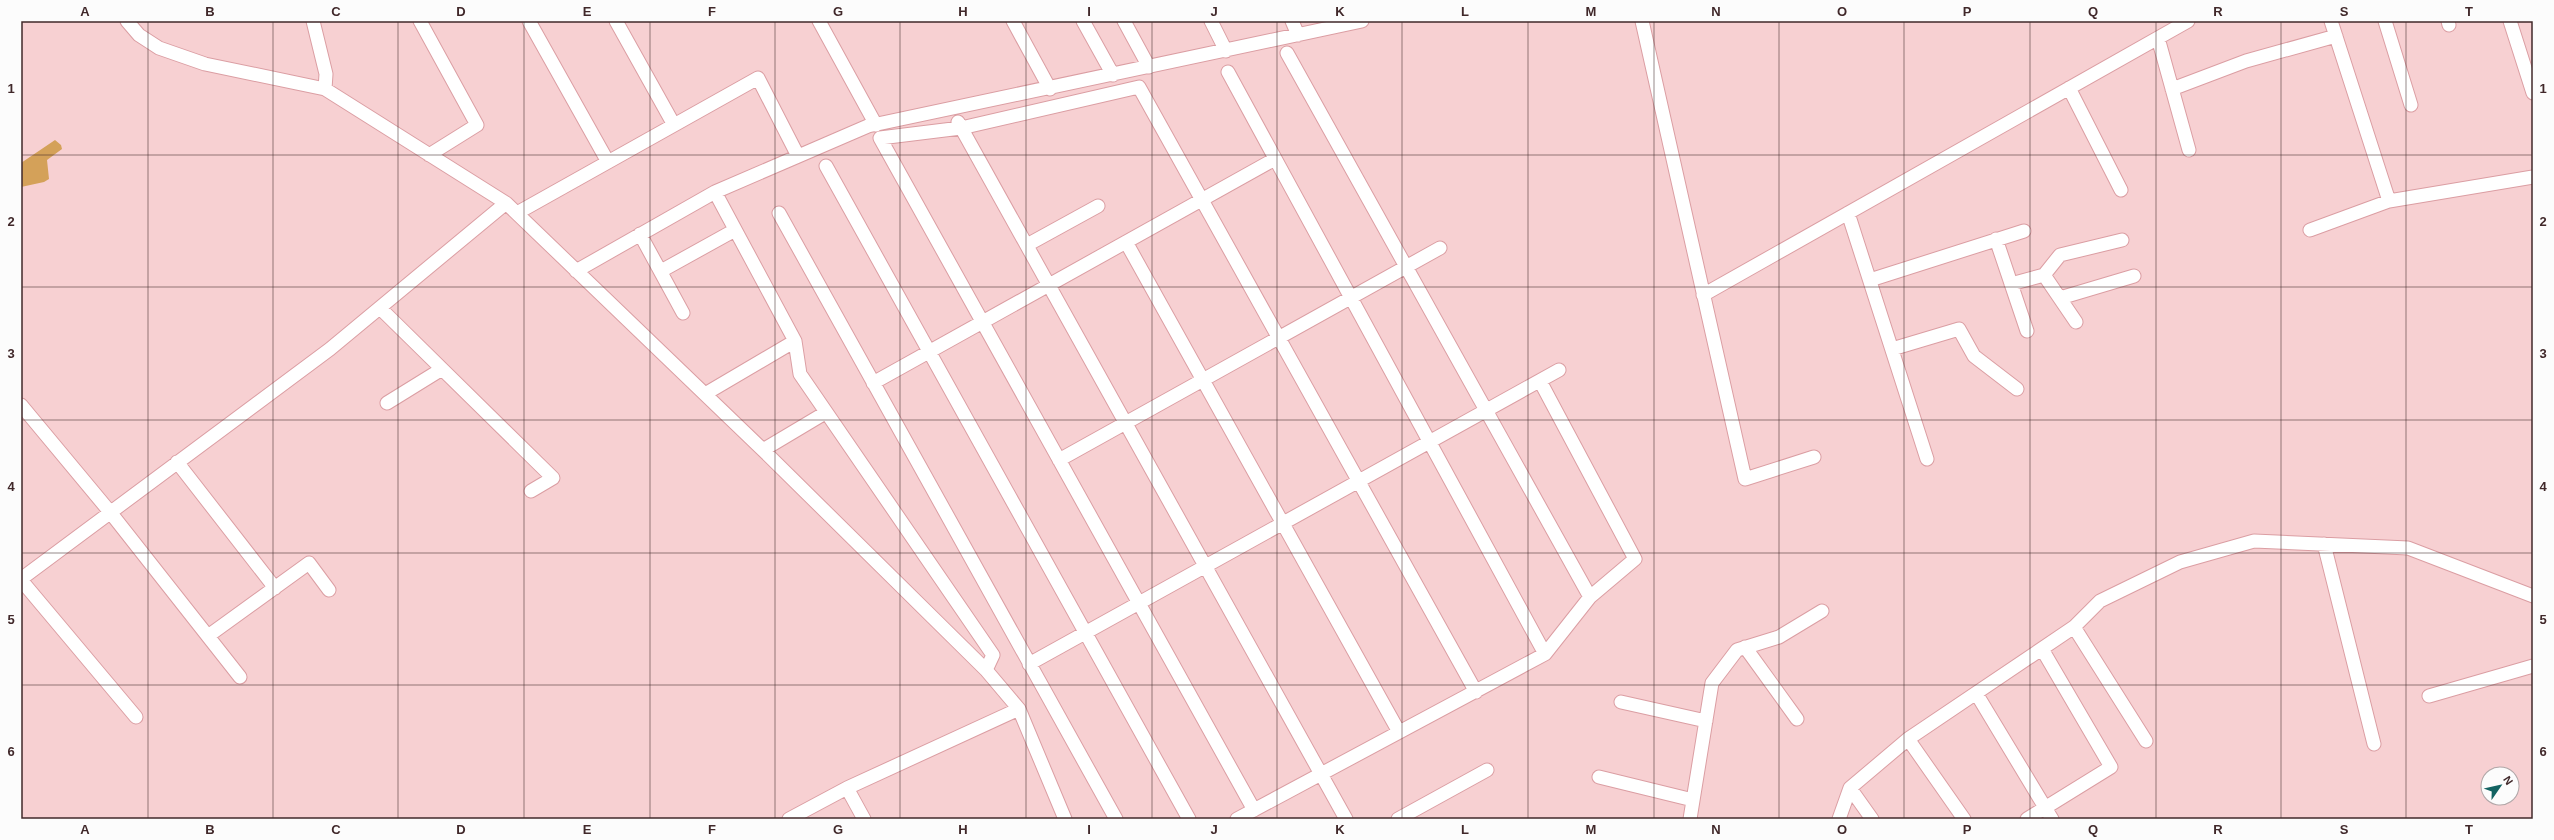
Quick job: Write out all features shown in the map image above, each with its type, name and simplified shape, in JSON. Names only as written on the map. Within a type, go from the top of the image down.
[{"type":"street","points":[[127,21],[139,35],[167,51],[205,64],[325,90],[506,203],[763,450],[986,670],[1019,709],[1065,819]]},
{"type":"street","points":[[313,21],[326,74],[325,90]]},
{"type":"street","points":[[420,21],[478,125],[429,155]]},
{"type":"street","points":[[530,21],[608,162]]},
{"type":"street","points":[[616,21],[674,125]]},
{"type":"street","points":[[819,21],[876,125]]},
{"type":"street","points":[[1013,21],[1050,89]]},
{"type":"street","points":[[1083,21],[1112,75]]},
{"type":"street","points":[[1124,21],[1149,67]]},
{"type":"street","points":[[1211,21],[1226,50]]},
{"type":"street","points":[[1292,21],[1298,35]]},
{"type":"street","points":[[576,271],[715,192],[798,156],[876,125],[1050,89],[1362,21]]},
{"type":"street","points":[[1642,21],[1745,479],[1814,457]]},
{"type":"street","points":[[1703,295],[2188,21]]},
{"type":"street","points":[[2331,21],[2389,201]]},
{"type":"street","points":[[2385,21],[2411,105]]},
{"type":"street","points":[[2510,21],[2533,93]]},
{"type":"street","points":[[2172,89],[2246,61],[2336,36]]},
{"type":"street","points":[[2158,38],[2189,150]]},
{"type":"street","points":[[1287,53],[1590,597]]},
{"type":"street","points":[[1228,72],[1546,654]]},
{"type":"street","points":[[517,213],[758,78],[798,156]]},
{"type":"street","points":[[1254,810],[880,138],[961,128],[1139,87],[1476,692]]},
{"type":"street","points":[[2069,88],[2121,190]]},
{"type":"street","points":[[951,110],[1346,819]]},
{"type":"street","points":[[873,383],[1275,159]]},
{"type":"street","points":[[826,166],[1189,819]]},
{"type":"street","points":[[2310,230],[2389,201],[2533,177]]},
{"type":"street","points":[[715,192],[795,342],[800,374],[825,413],[993,655],[986,670]]},
{"type":"street","points":[[136,717],[21,579],[330,349],[506,203]]},
{"type":"street","points":[[1026,245],[1098,206]]},
{"type":"street","points":[[778,213],[1116,819]]},
{"type":"street","points":[[1848,213],[1927,459]]},
{"type":"street","points":[[661,271],[735,230]]},
{"type":"street","points":[[1870,280],[2024,230]]},
{"type":"street","points":[[640,234],[683,313]]},
{"type":"street","points":[[1996,240],[2027,331]]},
{"type":"street","points":[[2011,284],[2044,275],[2060,255],[2122,240]]},
{"type":"street","points":[[1126,242],[1399,732]]},
{"type":"street","points":[[1059,460],[1440,248]]},
{"type":"street","points":[[2044,275],[2076,322]]},
{"type":"street","points":[[2060,298],[2134,276]]},
{"type":"street","points":[[380,308],[553,478],[531,491]]},
{"type":"street","points":[[1892,349],[1959,329],[1974,356],[2017,389]]},
{"type":"street","points":[[705,394],[795,342]]},
{"type":"street","points":[[387,403],[442,369]]},
{"type":"street","points":[[1029,664],[1559,370]]},
{"type":"street","points":[[1237,819],[1546,654],[1590,597],[1635,559],[1540,381]]},
{"type":"street","points":[[21,405],[110,512],[240,677]]},
{"type":"street","points":[[763,450],[825,413]]},
{"type":"street","points":[[177,462],[275,588]]},
{"type":"street","points":[[1839,819],[1850,788],[1908,739],[2074,627],[2100,601],[2180,562],[2254,541],[2408,548],[2533,596]]},
{"type":"street","points":[[2324,544],[2374,744]]},
{"type":"street","points":[[208,636],[309,563],[329,590]]},
{"type":"street","points":[[1690,819],[1712,683],[1737,650],[1779,637],[1822,611]]},
{"type":"street","points":[[2074,627],[2146,740]]},
{"type":"street","points":[[1744,647],[1797,719]]},
{"type":"street","points":[[2027,819],[2111,767],[2042,649]]},
{"type":"street","points":[[2429,696],[2533,666]]},
{"type":"street","points":[[1976,693],[2052,819]]},
{"type":"street","points":[[1622,702],[1706,721]]},
{"type":"street","points":[[789,819],[847,788],[1019,709]]},
{"type":"street","points":[[1908,739],[1964,819]]},
{"type":"street","points":[[1398,819],[1487,770]]},
{"type":"street","points":[[1599,777],[1693,800]]},
{"type":"street","points":[[847,788],[864,819]]},
{"type":"street","points":[[1850,788],[1872,819]]},
{"type":"shaded area","points":[[55,140],[61,145],[62,149],[47,160],[49,179],[44,182],[21,187],[21,163]]}]
